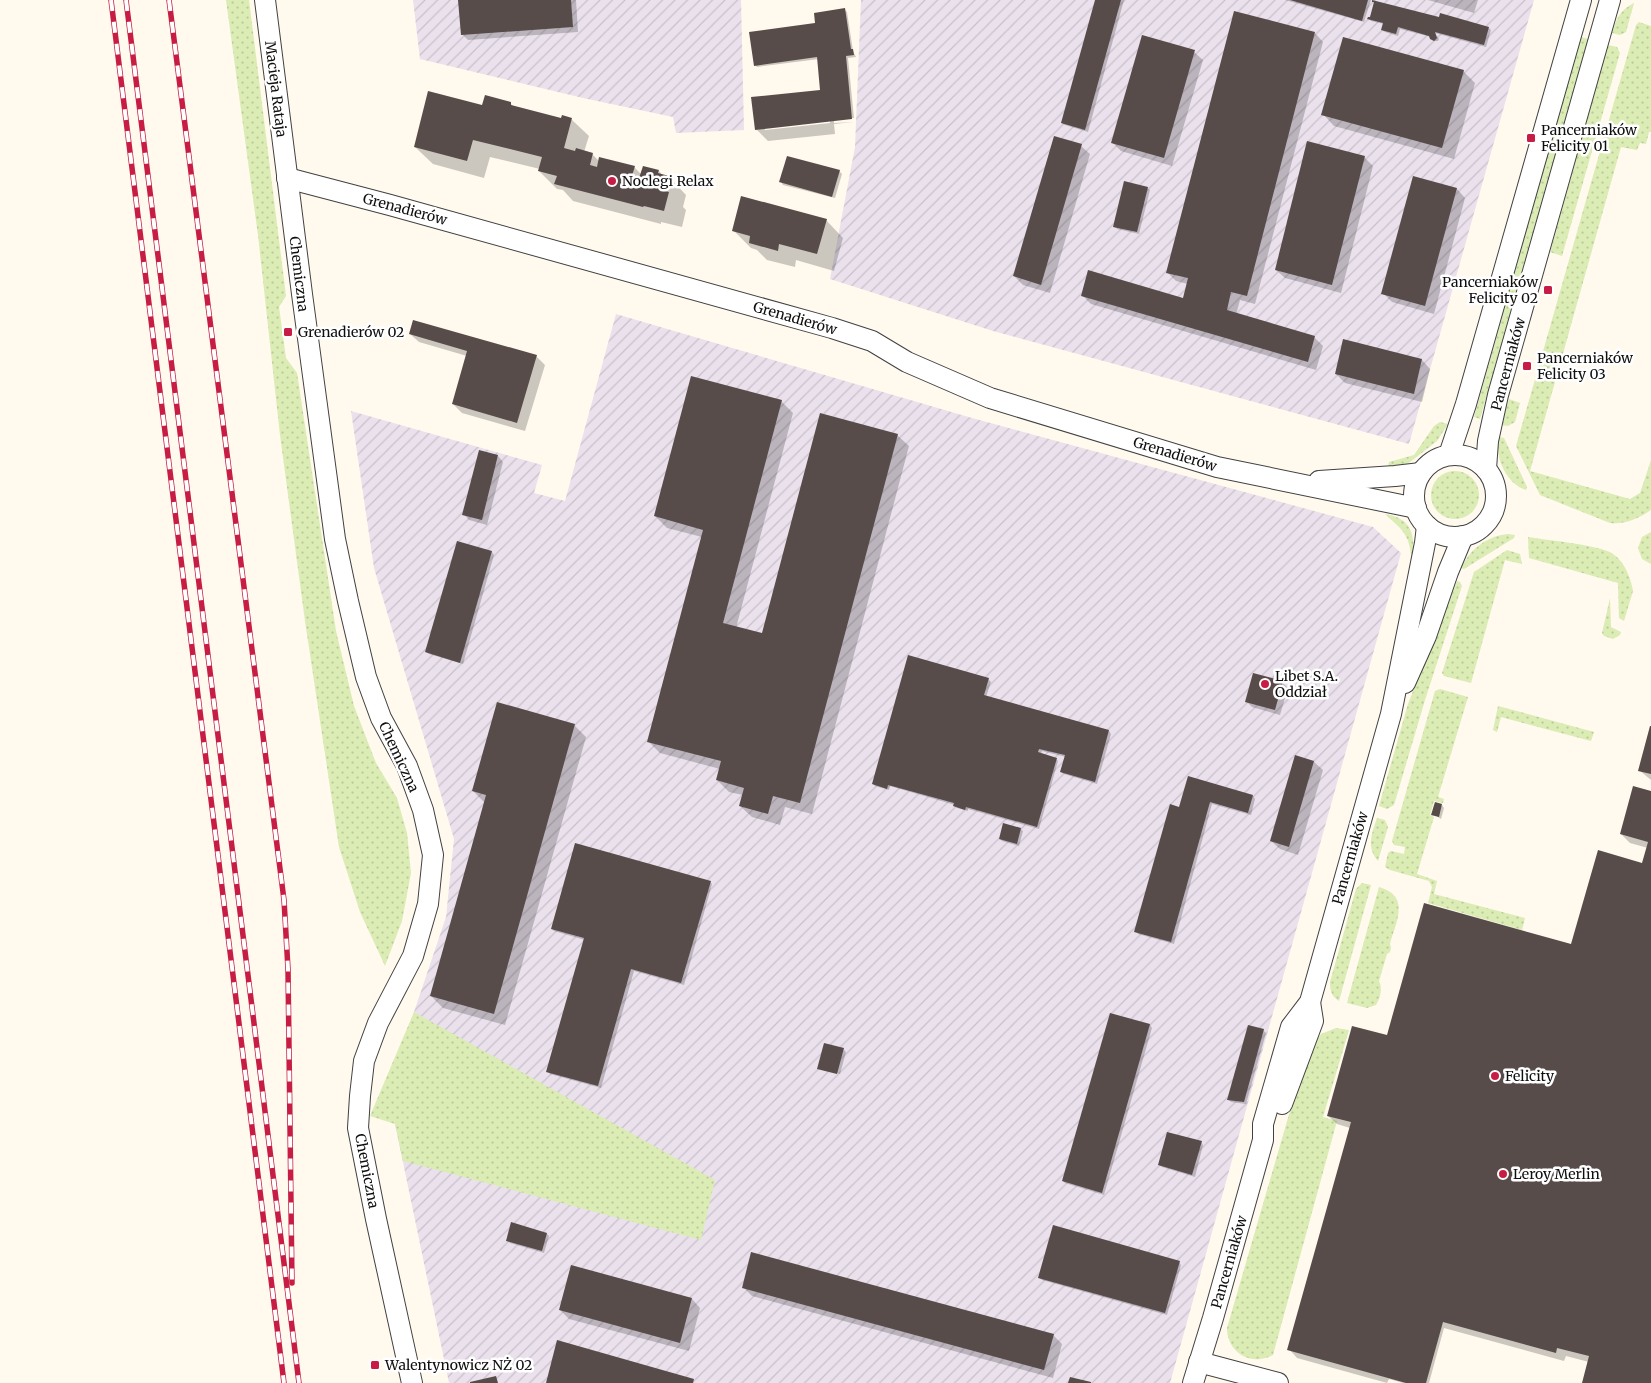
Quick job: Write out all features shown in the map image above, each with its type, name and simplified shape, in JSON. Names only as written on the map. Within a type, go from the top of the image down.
[{"type":"street","name":"Macieja Rataja","points":[[265,0],[287,178]]},
{"type":"street","name":"Pancerniaków","points":[[1449,455],[1466,404],[1581,0]]},
{"type":"street","name":"Pancerniaków","points":[[1486,469],[1488,441],[1498,396],[1610,0]]},
{"type":"street","name":"Grenadierów","points":[[287,178],[390,204],[872,340],[907,362],[990,398],[1217,467],[1292,482]]},
{"type":"street","name":"Chemiczna","points":[[287,178],[336,540],[348,601],[366,677],[381,718],[407,766],[423,810],[433,855],[428,904],[413,956],[378,1023],[364,1061],[358,1120],[376,1219],[412,1383]]},
{"type":"street","points":[[1449,455],[1463,455],[1476,460],[1486,469],[1494,481],[1496,495],[1494,508],[1482,527],[1473,533],[1450,537],[1438,533],[1427,526],[1420,518],[1414,496],[1416,484],[1421,473],[1433,462],[1449,455]]},
{"type":"street","points":[[1292,482],[1347,480],[1421,473]]},
{"type":"street","points":[[1292,482],[1416,508]]},
{"type":"street","name":"Pancerniaków","points":[[1193,1383],[1263,1140],[1263,1124],[1291,1027],[1310,1002],[1391,714],[1424,550],[1427,526]]},
{"type":"street","name":"Pancerniaków","points":[[1391,714],[1426,636],[1448,572],[1463,536]]},
{"type":"street","points":[[1199,1362],[1278,1383]]},
{"type":"shaded area","points":[[413,0],[741,0],[744,130],[676,133],[673,117],[583,98],[420,59]]},
{"type":"shaded area","points":[[861,0],[1534,0],[1409,444],[993,331],[830,279],[855,147]]},
{"type":"shaded area","points":[[616,314],[972,418],[1373,527],[1401,553],[1170,1383],[449,1383],[395,1124],[505,1154],[414,1012],[446,917],[454,839],[374,568],[351,411],[542,465],[534,493],[565,501]]},
{"type":"green space","points":[[226,0],[249,0],[286,296],[279,307],[286,358],[297,373],[336,631],[354,706],[376,763],[397,798],[407,833],[411,873],[402,921],[385,966],[360,912],[339,847],[305,621],[280,435],[258,235]]},
{"type":"green space","points":[[1634,3],[1626,32],[1620,35],[1612,33],[1619,15]]},
{"type":"green space","points":[[1639,22],[1651,26],[1651,132],[1649,132],[1646,144],[1640,143],[1637,150],[1621,147],[1530,471],[1630,499],[1640,493],[1651,460],[1651,510],[1632,520],[1610,523],[1540,495],[1516,446],[1636,25]]},
{"type":"green space","points":[[1581,37],[1588,39],[1480,419],[1474,417]]},
{"type":"green space","points":[[1608,45],[1617,47],[1620,53],[1562,256],[1550,252]]},
{"type":"green space","points":[[1509,399],[1520,403],[1515,422],[1508,426],[1501,425]]},
{"type":"green space","points":[[1440,422],[1448,424],[1437,441],[1403,466],[1388,468],[1389,462],[1414,455],[1434,426]]},
{"type":"green space","points":[[1499,437],[1504,438],[1527,487],[1526,490],[1519,487],[1507,476],[1498,452]]},
{"type":"green space","points":[[1450,471],[1460,471],[1472,478],[1479,490],[1479,500],[1472,512],[1460,519],[1450,519],[1442,515],[1435,508],[1431,500],[1431,490],[1435,482],[1442,475]]},
{"type":"green space","points":[[1385,514],[1400,519],[1409,528],[1413,540],[1413,556],[1403,531]]},
{"type":"green space","points":[[1651,532],[1651,564],[1642,559],[1638,548],[1642,537]]},
{"type":"green space","points":[[1508,534],[1515,535],[1514,538],[1464,569],[1461,568],[1474,549],[1493,537]]},
{"type":"green space","points":[[1528,537],[1597,548],[1617,557],[1626,570],[1633,591],[1624,621],[1619,618],[1618,583],[1529,558]]},
{"type":"green space","points":[[1507,550],[1520,554],[1522,564],[1505,560],[1471,683],[1444,676],[1442,673],[1474,572]]},
{"type":"green space","points":[[1457,581],[1462,586],[1425,700],[1394,805],[1387,809],[1379,806],[1408,704]]},
{"type":"green space","points":[[1610,598],[1611,627],[1621,632],[1620,635],[1613,639],[1604,636],[1602,633]]},
{"type":"green space","points":[[1440,689],[1468,697],[1438,797],[1444,799],[1443,803],[1434,801],[1430,815],[1434,817],[1417,874],[1437,881],[1434,894],[1525,918],[1522,930],[1428,903],[1432,887],[1429,881],[1385,867],[1388,853],[1391,851],[1404,854],[1405,847],[1394,845],[1392,841],[1435,691]]},
{"type":"green space","points":[[1498,706],[1594,732],[1591,741],[1501,717],[1497,732],[1493,730]]},
{"type":"green space","points":[[1377,818],[1385,820],[1388,827],[1378,861],[1374,856],[1371,845]]},
{"type":"green space","points":[[1362,883],[1371,885],[1339,1001],[1331,993],[1330,982],[1356,889]]},
{"type":"green space","points":[[1379,887],[1389,891],[1395,897],[1399,911],[1390,944],[1390,952],[1387,954],[1379,981],[1381,987],[1380,996],[1376,1005],[1367,1008],[1347,1003]]},
{"type":"green space","points":[[414,1012],[715,1180],[701,1240],[403,1161],[395,1124],[370,1116]]},
{"type":"green space","points":[[1336,1028],[1349,1030],[1323,1117],[1337,1121],[1273,1355],[1257,1359],[1249,1358],[1242,1355],[1231,1344],[1227,1328],[1290,1111],[1317,1040],[1321,1034]]},
{"type":"building","points":[[458,0],[571,0],[573,27],[461,35]]},
{"type":"building","points":[[1095,0],[1121,0],[1085,130],[1061,123]]},
{"type":"building","points":[[1290,0],[1368,0],[1362,21]]},
{"type":"building","points":[[1372,0],[1439,17],[1440,13],[1489,27],[1484,45],[1435,32],[1437,38],[1434,41],[1429,36],[1398,27],[1396,34],[1381,30],[1383,23],[1367,19],[1370,17],[1374,2]]},
{"type":"building","points":[[845,8],[851,49],[853,49],[854,55],[846,56],[852,119],[755,130],[751,97],[820,90],[817,57],[754,66],[749,32],[815,23],[814,13]]},
{"type":"building","points":[[1234,11],[1315,32],[1247,296],[1231,292],[1227,310],[1315,336],[1308,362],[1081,296],[1088,270],[1183,298],[1188,278],[1166,273]]},
{"type":"building","points":[[1142,35],[1195,50],[1164,158],[1111,143]]},
{"type":"building","points":[[1343,37],[1464,70],[1442,148],[1321,115]]},
{"type":"building","points":[[428,91],[482,105],[485,95],[511,102],[511,105],[561,118],[562,115],[572,118],[564,148],[575,151],[576,148],[593,153],[590,165],[597,167],[599,157],[635,166],[632,176],[639,178],[643,166],[659,170],[658,173],[669,176],[665,191],[669,192],[664,211],[554,184],[557,176],[538,171],[542,157],[473,140],[467,161],[414,147]]},
{"type":"building","points":[[1054,136],[1082,144],[1041,285],[1013,276]]},
{"type":"building","points":[[1307,141],[1365,156],[1332,285],[1275,270]]},
{"type":"building","points":[[787,156],[840,170],[832,197],[779,182]]},
{"type":"building","points":[[1413,176],[1457,188],[1425,306],[1381,294]]},
{"type":"building","points":[[1124,181],[1148,187],[1137,232],[1113,227]]},
{"type":"building","points":[[741,196],[827,219],[817,254],[779,244],[778,251],[749,243],[750,236],[732,231]]},
{"type":"building","points":[[413,320],[537,355],[517,423],[452,404],[467,351],[409,334]]},
{"type":"building","points":[[1343,339],[1422,359],[1414,394],[1335,374]]},
{"type":"building","points":[[691,376],[782,400],[723,623],[762,633],[820,413],[898,434],[800,803],[773,796],[768,814],[739,806],[744,788],[716,780],[721,761],[647,742],[703,530],[654,516]]},
{"type":"building","points":[[479,450],[498,455],[482,520],[462,515]]},
{"type":"building","points":[[457,541],[492,551],[460,663],[425,652]]},
{"type":"building","points":[[908,655],[989,678],[984,695],[1109,730],[1095,782],[1060,772],[1065,755],[1039,749],[1038,752],[1057,758],[1037,827],[966,807],[965,810],[953,806],[954,803],[888,785],[887,789],[872,784]]},
{"type":"building","points":[[1253,673],[1283,681],[1275,710],[1245,702]]},
{"type":"building","points":[[497,702],[575,724],[494,1014],[430,996],[486,795],[472,791]]},
{"type":"building","points":[[1651,726],[1651,774],[1638,771]]},
{"type":"building","points":[[1295,755],[1314,761],[1289,847],[1270,841]]},
{"type":"building","points":[[1188,776],[1253,795],[1248,813],[1210,802],[1171,942],[1134,932],[1170,804],[1179,807]]},
{"type":"building","name":"Felicity","points":[[1633,786],[1651,791],[1651,1383],[1582,1383],[1589,1356],[1557,1348],[1556,1353],[1443,1322],[1426,1383],[1406,1383],[1287,1350],[1351,1122],[1327,1116],[1352,1026],[1387,1035],[1424,903],[1571,944],[1598,850],[1642,863],[1648,842],[1620,834]]},
{"type":"building","points":[[1435,802],[1442,804],[1439,817],[1431,815]]},
{"type":"building","points":[[1003,823],[1021,828],[1017,844],[999,839]]},
{"type":"building","points":[[575,843],[711,881],[681,983],[631,969],[598,1086],[546,1072],[584,938],[551,929]]},
{"type":"building","points":[[1110,1013],[1150,1024],[1102,1193],[1062,1181]]},
{"type":"building","points":[[1248,1025],[1264,1029],[1244,1102],[1227,1100]]},
{"type":"building","points":[[824,1043],[844,1048],[837,1074],[817,1069]]},
{"type":"building","points":[[1167,1132],[1202,1141],[1192,1175],[1158,1165]]},
{"type":"building","points":[[511,1222],[547,1233],[542,1251],[506,1241]]},
{"type":"building","points":[[1053,1225],[1180,1261],[1165,1313],[1038,1278]]},
{"type":"building","points":[[751,1252],[1054,1334],[1044,1370],[742,1288]]},
{"type":"building","points":[[571,1265],[692,1298],[680,1343],[559,1310]]},
{"type":"building","points":[[557,1340],[694,1379],[693,1383],[546,1383]]},
{"type":"building","points":[[496,1376],[498,1383],[470,1383],[470,1382]]},
{"type":"building","points":[[1070,1377],[1091,1382],[1091,1383],[1068,1383]]},
{"type":"railway","points":[[111,0],[284,1383]]},
{"type":"railway","points":[[126,0],[299,1383]]},
{"type":"railway","points":[[169,0],[284,900],[288,969],[292,1283]]},
{"type":"place","name":"Pancerniaków Felicity 01","points":[[1531,138]]},
{"type":"place","name":"Noclegi Relax","points":[[612,181]]},
{"type":"place","name":"Pancerniaków Felicity 02","points":[[1548,290]]},
{"type":"place","name":"Grenadierów 02","points":[[288,332]]},
{"type":"place","name":"Pancerniaków Felicity 03","points":[[1527,366]]},
{"type":"place","name":"Libet S.A. Oddział","points":[[1265,684]]},
{"type":"place","name":"Felicity","points":[[1495,1076]]},
{"type":"place","name":"Leroy Merlin","points":[[1503,1174]]},
{"type":"place","name":"Walentynowicz NŻ 02","points":[[375,1365]]}]
